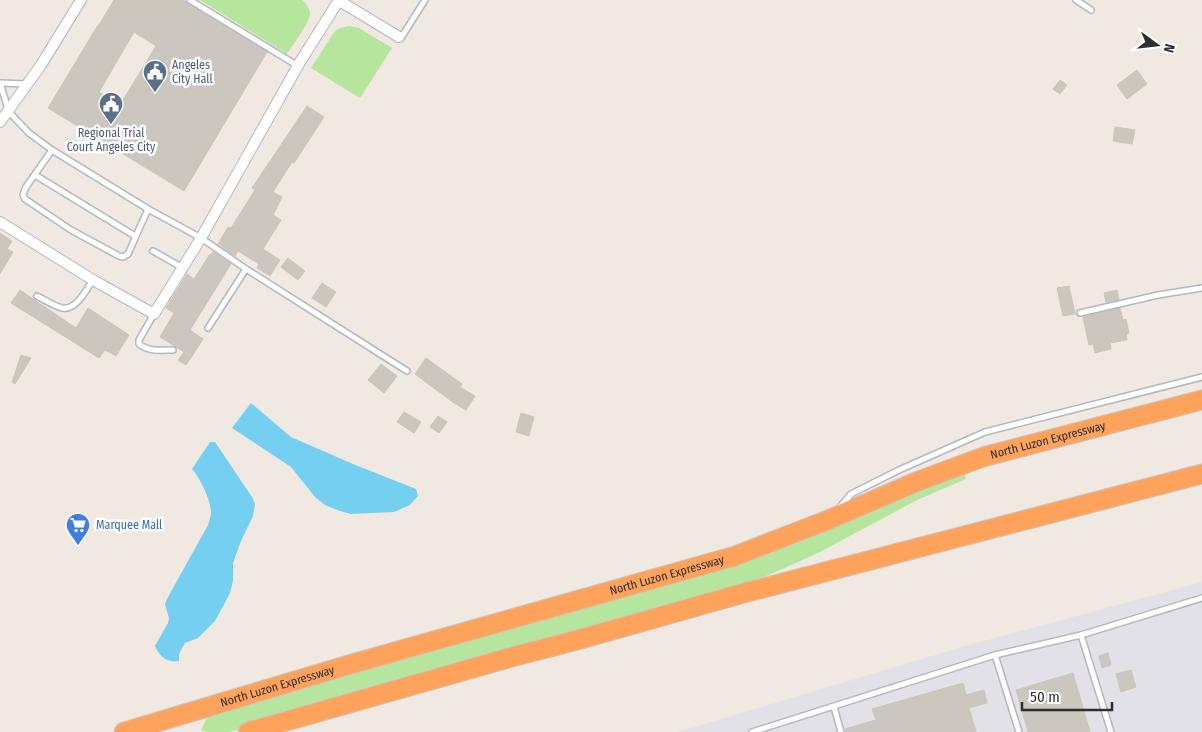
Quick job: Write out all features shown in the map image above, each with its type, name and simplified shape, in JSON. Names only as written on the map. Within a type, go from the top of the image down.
[{"type":"highway","name":"North Luzon Expressway","points":[[124,732],[162,724],[365,661],[726,558],[828,520],[916,482],[983,457],[1202,400]]},
{"type":"highway","points":[[248,732],[744,593],[1202,474]]},
{"type":"street","points":[[0,122],[41,65],[81,0]]},
{"type":"street","points":[[0,222],[93,280],[154,314],[201,238],[299,64],[339,0],[400,38]]},
{"type":"lane","points":[[190,0],[299,64]]},
{"type":"lane","points":[[400,38],[426,0]]},
{"type":"lane","points":[[1076,0],[1091,10]]},
{"type":"lane","points":[[27,84],[0,83],[9,112],[29,132],[52,150],[148,209],[201,238],[246,269],[407,371]]},
{"type":"lane","points":[[52,150],[23,195],[25,199],[71,230],[118,256],[124,257],[128,254],[148,209]]},
{"type":"lane","points":[[35,175],[135,236]]},
{"type":"lane","points":[[153,251],[183,268]]},
{"type":"lane","points":[[208,328],[246,269]]},
{"type":"lane","points":[[37,296],[61,308],[69,308],[75,304],[93,280]]},
{"type":"lane","points":[[1080,313],[1202,288]]},
{"type":"lane","points":[[154,314],[139,340],[139,344],[150,350],[173,350]]},
{"type":"lane","points":[[828,520],[851,494],[898,470],[985,432],[1202,377]]},
{"type":"lane","points":[[752,732],[996,655],[1081,635],[1202,598]]},
{"type":"lane","points":[[1081,635],[1111,732]]},
{"type":"lane","points":[[996,655],[1019,732]]},
{"type":"lane","points":[[834,707],[841,732]]},
{"type":"shaded area","points":[[1202,582],[1202,732],[678,732],[962,647]]},
{"type":"green space","points":[[200,0],[302,0],[309,8],[310,14],[304,28],[287,54]]},
{"type":"green space","points":[[349,26],[359,28],[392,48],[360,98],[311,68],[335,31]]},
{"type":"green space","points":[[964,470],[966,479],[917,500],[818,553],[764,577],[229,732],[206,732],[201,730],[209,714],[479,635]]},
{"type":"water","points":[[251,403],[291,437],[416,489],[418,496],[410,505],[394,512],[351,514],[325,505],[315,497],[291,467],[232,428]]},
{"type":"water","points":[[210,442],[215,442],[252,497],[255,504],[253,516],[233,563],[233,581],[230,593],[215,621],[198,638],[185,643],[179,654],[179,661],[171,661],[162,656],[155,646],[168,623],[169,618],[165,604],[168,597],[208,525],[210,518],[211,508],[207,496],[202,483],[192,469]]},
{"type":"building","points":[[114,0],[184,0],[267,52],[184,191],[48,108]],"holes":[[[134,32],[156,46],[120,105],[99,92]]]},
{"type":"building","points":[[1137,70],[1147,84],[1127,99],[1117,85]]},
{"type":"building","points":[[1060,80],[1067,85],[1060,94],[1053,89]]},
{"type":"building","points":[[307,106],[324,117],[273,192],[282,197],[273,215],[281,220],[263,249],[280,260],[270,276],[257,268],[259,264],[238,251],[235,256],[218,244],[228,227],[231,228],[255,190],[252,188]]},
{"type":"building","points":[[1115,127],[1135,130],[1132,144],[1113,141]]},
{"type":"building","points":[[0,233],[12,241],[7,249],[13,252],[0,274]]},
{"type":"building","points":[[213,252],[231,264],[190,330],[203,339],[186,365],[178,360],[184,352],[160,337],[174,313],[166,308],[187,274],[194,279]]},
{"type":"building","points":[[288,258],[305,271],[298,280],[281,267]]},
{"type":"building","points":[[322,283],[336,292],[326,307],[312,298]]},
{"type":"building","points":[[1069,286],[1075,314],[1063,316],[1057,288]]},
{"type":"building","points":[[20,290],[76,328],[88,308],[129,335],[116,356],[105,350],[99,358],[11,303]]},
{"type":"building","points":[[1117,290],[1119,300],[1106,302],[1104,293]]},
{"type":"building","points":[[1120,308],[1123,320],[1126,319],[1129,333],[1126,334],[1127,340],[1110,343],[1111,349],[1095,353],[1093,344],[1089,345],[1083,317]]},
{"type":"building","points":[[21,355],[31,358],[15,384],[12,382]]},
{"type":"building","points":[[426,358],[462,384],[460,387],[475,396],[466,410],[415,374]]},
{"type":"building","points":[[381,364],[397,376],[384,393],[368,380]]},
{"type":"building","points":[[404,412],[421,422],[414,433],[397,422]]},
{"type":"building","points":[[521,413],[534,417],[529,436],[516,432]]},
{"type":"building","points":[[438,416],[447,422],[439,433],[430,427]]},
{"type":"building","points":[[1108,653],[1111,665],[1102,668],[1099,656]]},
{"type":"building","points":[[1131,670],[1136,687],[1121,692],[1116,674]]},
{"type":"building","points":[[1073,673],[1090,732],[1028,732],[1016,690]]},
{"type":"building","points":[[963,683],[966,695],[984,690],[987,703],[969,708],[976,732],[845,732],[845,729],[876,720],[872,709]]},
{"type":"place","name":"Angeles City Hall","points":[[155,93]]},
{"type":"place","name":"Regional Trial Court Angeles City","points":[[111,125]]},
{"type":"place","name":"Marquee Mall","points":[[78,546]]}]
